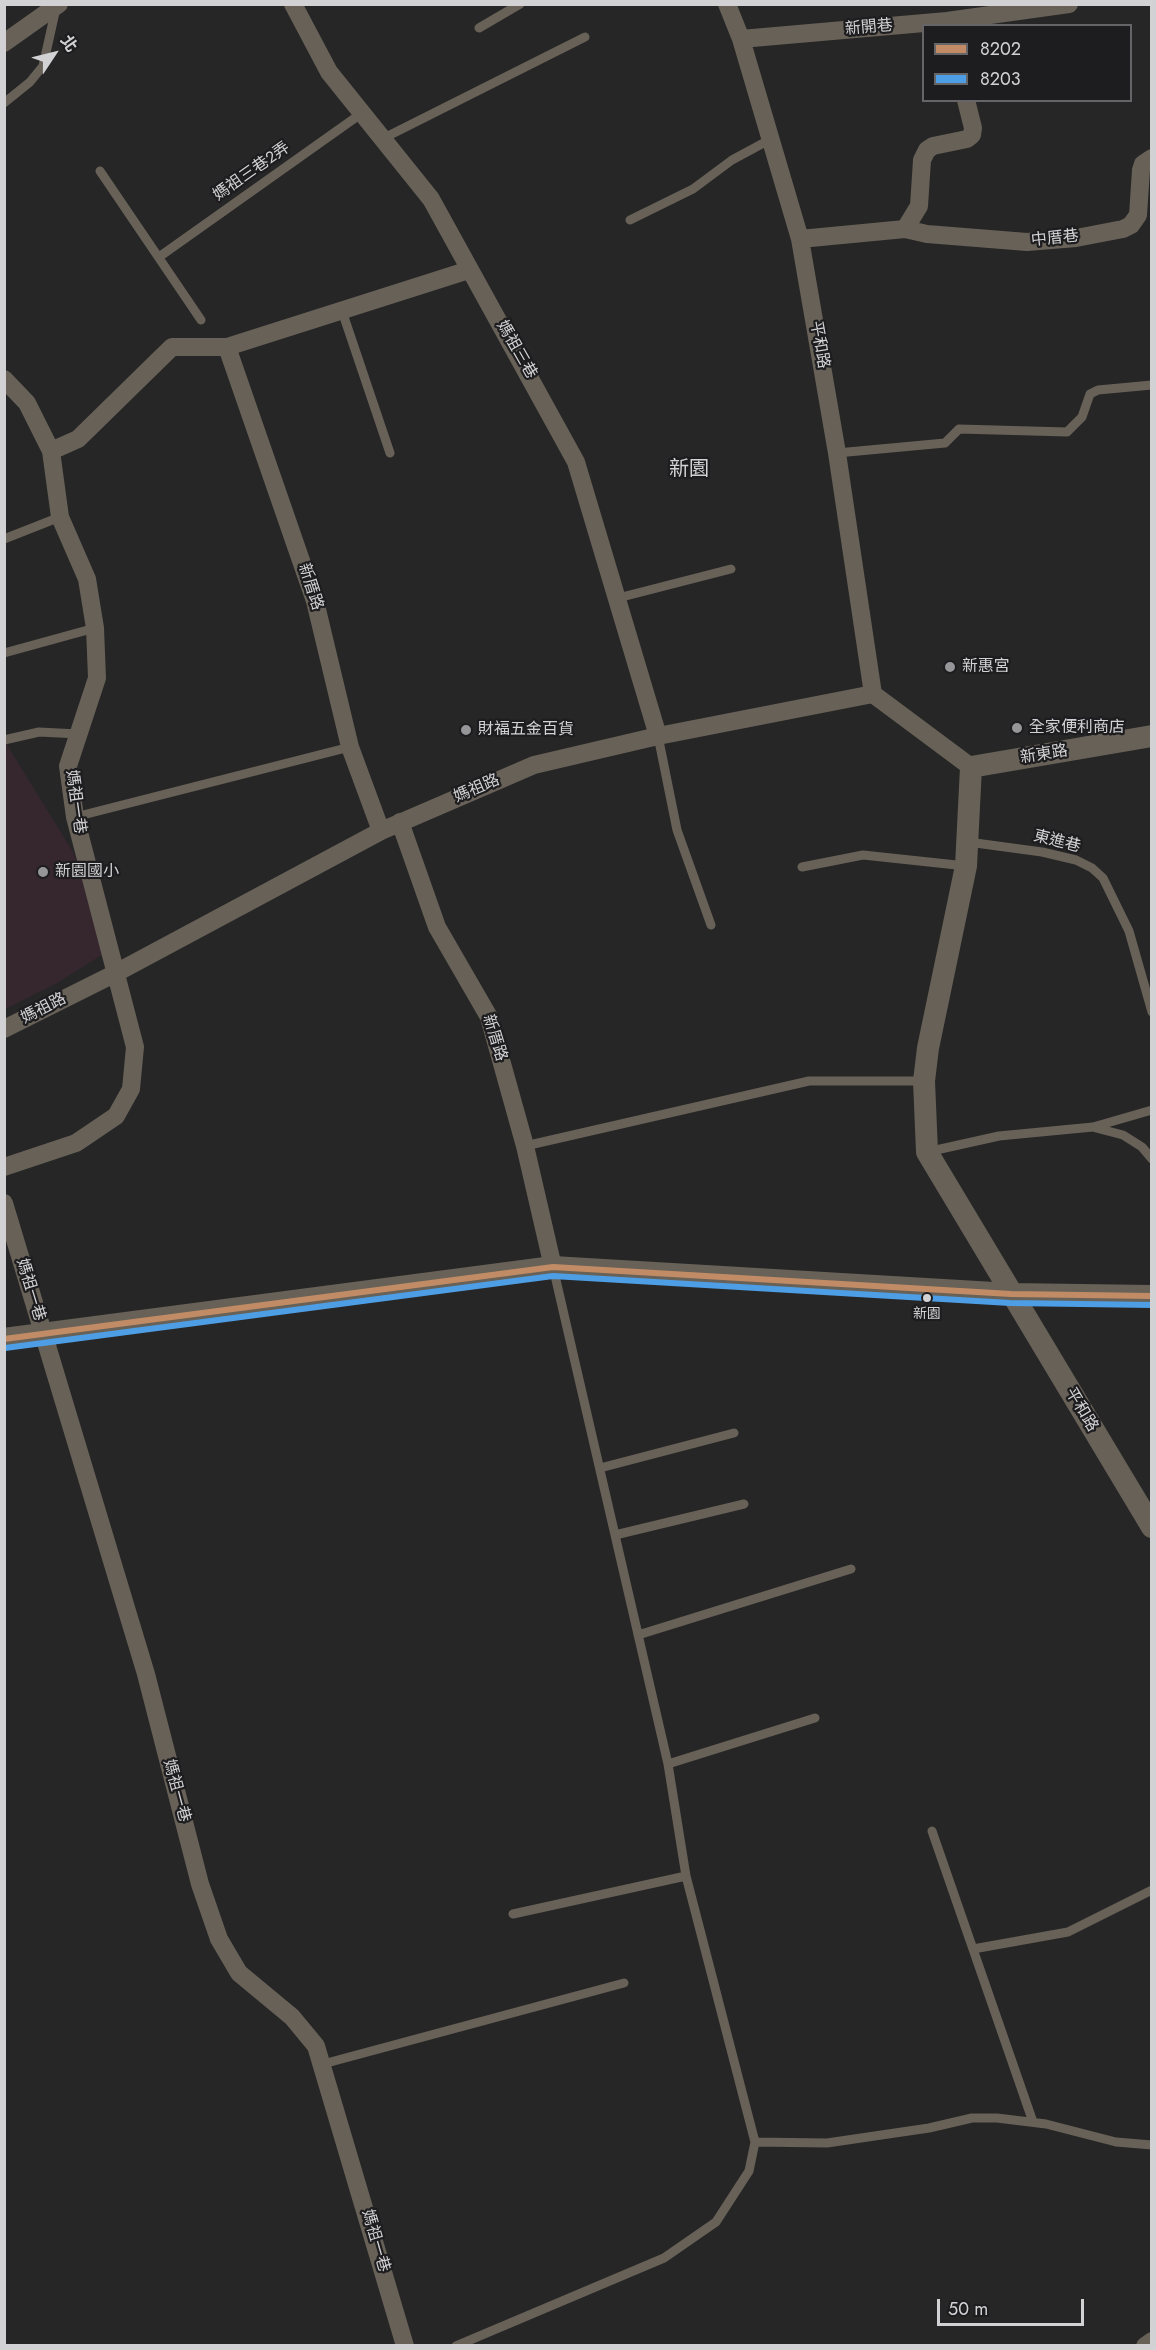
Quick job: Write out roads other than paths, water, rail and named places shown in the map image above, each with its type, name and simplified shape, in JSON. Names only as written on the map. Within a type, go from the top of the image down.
[{"type":"street","name":"媽祖三巷","points":[[293,4],[329,72],[431,199],[576,462],[657,736]]},
{"type":"street","name":"平和路","points":[[727,4],[741,39],[800,239],[837,453],[873,694]]},
{"type":"street","name":"新開巷","points":[[948,23],[1069,4]]},
{"type":"street","points":[[4,43],[58,5]]},
{"type":"street","name":"新開巷","points":[[741,39],[922,25]]},
{"type":"street","points":[[905,228],[919,206],[922,160],[927,150],[933,146],[967,139],[972,135],[973,128],[966,102]]},
{"type":"street","name":"中厝巷","points":[[800,239],[905,228],[927,234],[1027,242],[1076,238],[1123,229],[1131,225],[1138,215],[1141,170],[1143,164],[1152,158]]},
{"type":"street","points":[[51,451],[78,439],[172,347],[227,347],[469,270]]},
{"type":"street","name":"新厝路","points":[[227,347],[315,601],[350,747],[381,831]]},
{"type":"street","name":"媽祖一巷","points":[[4,379],[27,403],[51,451],[60,517],[87,579],[95,628],[97,678],[69,766],[75,817],[114,974],[135,1047],[131,1089],[116,1116],[76,1143],[4,1167]]},
{"type":"street","points":[[873,694],[971,767],[965,841],[966,866],[928,1048],[924,1081],[927,1152]]},
{"type":"street","name":"媽祖路","points":[[4,1029],[114,974],[381,831],[534,765],[657,736],[873,694]]},
{"type":"street","name":"新東路","points":[[971,767],[1152,736]]},
{"type":"street","name":"新厝路","points":[[400,822],[437,927],[489,1017],[525,1146],[553,1268]]},
{"type":"street","name":"平和路","points":[[927,1152],[1152,1527]]},
{"type":"street","name":"媽祖一巷","points":[[4,1203],[146,1674],[200,1884],[219,1939],[239,1972],[292,2017],[316,2046],[405,2346]]},
{"type":"street","points":[[4,1339],[553,1268],[1011,1294],[1152,1296]]},
{"type":"street","points":[[1146,2346],[1152,2341]]},
{"type":"lane","points":[[479,28],[520,4]]},
{"type":"lane","points":[[4,103],[30,82],[43,66],[58,5]]},
{"type":"lane","points":[[382,139],[585,37]]},
{"type":"lane","name":"媽祖三巷2弄","points":[[159,257],[362,112]]},
{"type":"lane","points":[[630,220],[693,189],[732,160],[771,139]]},
{"type":"lane","points":[[100,171],[201,320]]},
{"type":"lane","points":[[342,311],[390,453]]},
{"type":"lane","points":[[837,453],[945,443],[959,429],[1067,432],[1082,417],[1090,394],[1098,390],[1152,385]]},
{"type":"lane","points":[[4,539],[60,517]]},
{"type":"lane","points":[[618,598],[731,569]]},
{"type":"lane","points":[[4,653],[95,628]]},
{"type":"lane","points":[[4,740],[39,732],[79,734]]},
{"type":"lane","points":[[657,736],[677,830],[711,925]]},
{"type":"lane","points":[[75,817],[350,747]]},
{"type":"lane","name":"東進巷","points":[[965,841],[1042,852],[1076,860],[1092,868],[1103,878],[1129,931],[1152,1011]]},
{"type":"lane","points":[[802,867],[863,855],[966,866]]},
{"type":"lane","points":[[525,1146],[809,1081],[924,1081]]},
{"type":"lane","points":[[927,1152],[999,1136],[1094,1127],[1152,1110]]},
{"type":"lane","points":[[1094,1127],[1123,1135],[1142,1147],[1152,1159]]},
{"type":"lane","points":[[456,2346],[664,2258],[716,2222],[749,2171],[756,2142],[686,1876],[668,1764],[553,1268]]},
{"type":"lane","points":[[600,1468],[734,1433]]},
{"type":"lane","points":[[615,1536],[744,1504]]},
{"type":"lane","points":[[638,1635],[851,1569]]},
{"type":"lane","points":[[668,1764],[815,1718]]},
{"type":"lane","points":[[932,1832],[1033,2122]]},
{"type":"lane","points":[[513,1914],[686,1876]]},
{"type":"lane","points":[[972,1949],[1068,1932],[1152,1890]]},
{"type":"lane","points":[[323,2064],[624,1983]]},
{"type":"lane","points":[[756,2142],[827,2143],[929,2128],[972,2118],[1033,2122],[1116,2142],[1152,2145]]},
{"type":"place","name":"新惠宮","points":[[950,667]]},
{"type":"place","name":"全家便利商店","points":[[1017,728]]},
{"type":"place","name":"財福五金百貨","points":[[466,730]]},
{"type":"place","name":"新園國小","points":[[43,872]]},
{"type":"place","name":"新園","points":[[927,1298]]},
{"type":"district","name":"新園","points":[[689,470]]}]
